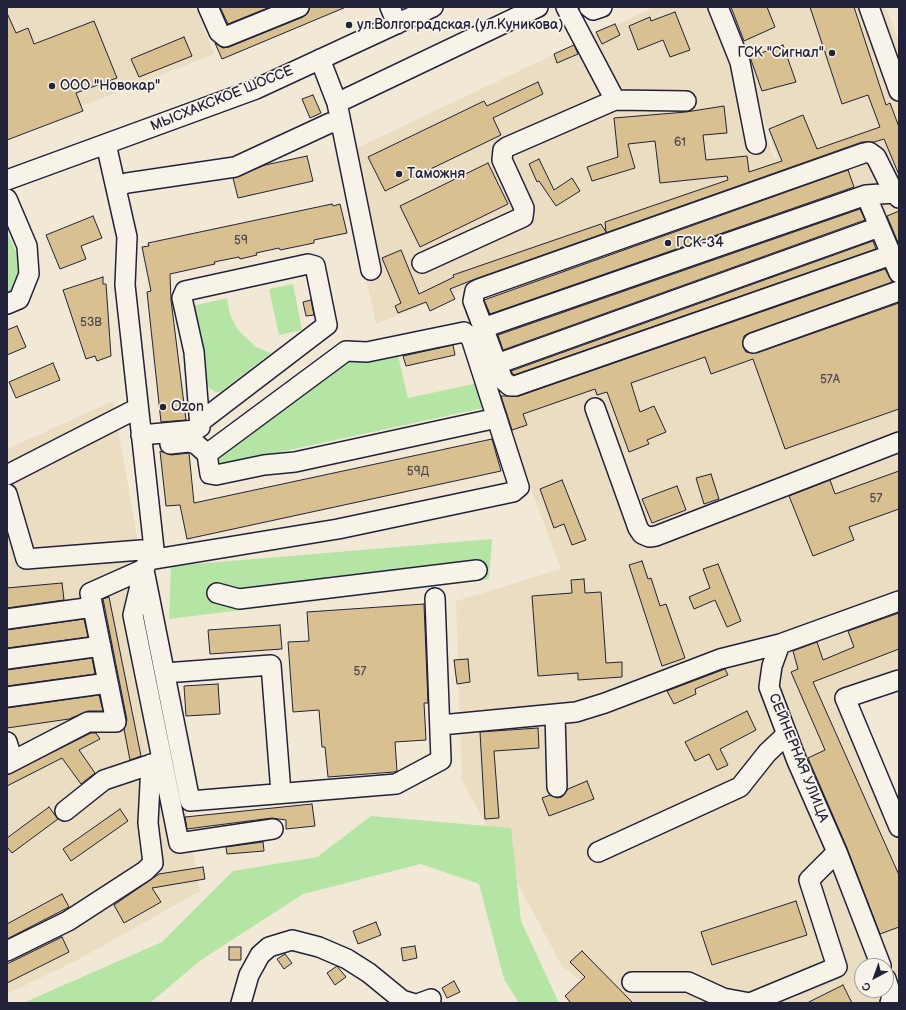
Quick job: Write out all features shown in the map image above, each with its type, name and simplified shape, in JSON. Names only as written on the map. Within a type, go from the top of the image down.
[{"type":"street","points":[[208,7],[218,32],[225,37],[298,7]]},
{"type":"street","name":"МЫСХАКСКОЕ ШОССЕ","points":[[7,180],[256,89],[320,59],[405,13],[433,7]]},
{"type":"street","points":[[337,103],[538,7]]},
{"type":"street","points":[[566,7],[615,100]]},
{"type":"street","points":[[589,7],[593,10],[602,7]]},
{"type":"street","points":[[718,7],[740,62],[756,144]]},
{"type":"street","points":[[869,7],[899,91]]},
{"type":"street","points":[[320,59],[337,103],[371,270]]},
{"type":"street","points":[[422,263],[523,218],[524,208],[502,160],[503,150],[615,100],[686,101]]},
{"type":"street","points":[[116,187],[127,183],[235,167],[330,123],[341,123]]},
{"type":"street","points":[[106,144],[127,237],[125,285],[142,441],[149,559],[165,673],[190,800],[396,784],[441,760],[441,725],[435,598]]},
{"type":"street","points":[[7,494],[26,559],[149,559],[338,529],[513,492],[517,490],[518,482],[497,418],[478,335],[473,301],[475,291],[479,288],[864,153],[869,152],[876,157],[896,195],[866,195],[478,335],[453,347]]},
{"type":"street","points":[[866,195],[899,273]]},
{"type":"street","points":[[7,199],[27,246],[29,274],[19,299],[7,304]]},
{"type":"street","points":[[497,364],[880,227]]},
{"type":"street","points":[[478,335],[497,364],[506,384],[515,386],[891,255]]},
{"type":"street","points":[[142,441],[198,429],[200,422],[194,352],[183,294],[188,290],[308,264],[315,266],[327,325],[200,422]]},
{"type":"street","points":[[753,344],[899,291]]},
{"type":"street","points":[[207,454],[346,351],[360,353],[367,352],[460,332],[478,335]]},
{"type":"street","points":[[7,475],[138,408]]},
{"type":"street","points":[[595,408],[638,528],[642,534],[649,537],[663,533],[899,442]]},
{"type":"street","points":[[142,441],[193,442],[207,454],[208,470],[210,474],[216,475],[264,465],[295,462],[497,418]]},
{"type":"street","points":[[7,742],[10,763],[88,722],[116,722],[90,593],[149,559]]},
{"type":"street","points":[[149,559],[132,615],[157,762],[179,843],[273,829]]},
{"type":"street","points":[[217,593],[238,599],[477,570]]},
{"type":"street","points":[[441,725],[576,712],[605,704],[720,659],[780,644],[899,601]]},
{"type":"street","points":[[7,619],[93,607]]},
{"type":"street","name":"СЕЙНЕРНАЯ УЛИЦА","points":[[780,644],[772,666],[769,686],[797,760],[837,852],[878,958]]},
{"type":"street","points":[[7,659],[101,646]]},
{"type":"street","points":[[165,673],[271,665],[281,793]]},
{"type":"street","points":[[899,680],[844,698],[899,827]]},
{"type":"street","points":[[7,697],[108,683]]},
{"type":"street","points":[[555,714],[556,787]]},
{"type":"street","points":[[598,852],[740,787],[767,753],[787,734]]},
{"type":"street","points":[[65,811],[104,780],[157,762]]},
{"type":"street","points":[[7,951],[68,921],[145,871],[153,863],[148,822],[157,762]]},
{"type":"street","points":[[632,982],[688,982],[723,998],[750,1003],[837,967],[808,880],[837,852]]},
{"type":"street","points":[[242,1003],[249,975],[260,955],[270,947],[292,940],[318,947],[347,959],[369,973],[402,1000],[412,1003]]},
{"type":"shaded area","points":[[7,7],[196,7],[214,54],[7,136]]},
{"type":"shaded area","points":[[654,7],[722,7],[774,158],[777,157],[724,7],[886,7],[899,41],[899,668],[837,694],[899,841],[899,1003],[608,1003],[562,966],[462,780],[456,601],[561,569],[465,313],[714,189],[376,324],[340,156]]},
{"type":"shaded area","points":[[113,401],[200,891],[81,958],[7,994],[7,449]]},
{"type":"green space","points":[[7,231],[25,273],[13,294],[7,296]]},
{"type":"green space","points":[[293,284],[302,330],[279,335],[269,289]]},
{"type":"green space","points":[[227,298],[230,315],[238,330],[256,347],[271,353],[220,392],[216,392],[206,386],[192,306]]},
{"type":"green space","points":[[397,351],[408,398],[478,383],[483,408],[225,464],[218,461],[218,456],[339,363]]},
{"type":"green space","points":[[492,539],[489,579],[169,619],[171,566]]},
{"type":"green space","points":[[371,816],[511,828],[521,921],[559,1003],[519,1003],[504,979],[479,884],[421,864],[303,894],[201,960],[150,1003],[23,1003],[162,942],[233,871],[317,857]]},
{"type":"building","points":[[220,7],[270,7],[228,24]]},
{"type":"building","points":[[310,7],[346,7],[222,59],[215,43],[223,48],[229,47],[303,17],[308,13]]},
{"type":"building","points":[[731,7],[767,7],[775,27],[744,41]]},
{"type":"building","points":[[810,7],[854,7],[886,105],[890,103],[899,127],[899,175],[884,139],[874,142],[862,142],[475,279],[450,289],[455,299],[430,311],[426,302],[398,313],[395,306],[401,303],[382,258],[401,250],[419,294],[454,277],[453,275],[601,224],[606,232],[605,222],[728,180],[727,176],[660,183],[655,141],[628,144],[635,168],[592,181],[587,167],[618,157],[614,118],[686,112],[724,106],[727,133],[703,135],[706,160],[747,156],[749,172],[782,161],[769,129],[803,115],[817,149],[880,127],[868,95],[842,104]]},
{"type":"building","points":[[675,12],[690,50],[670,57],[663,40],[638,50],[629,26],[650,17],[651,21]]},
{"type":"building","name":"ООО \"Новокар\"","points":[[7,13],[16,33],[28,28],[34,44],[94,21],[117,78],[76,93],[83,111],[7,140]]},
{"type":"building","points":[[615,24],[620,35],[602,44],[596,32]]},
{"type":"building","points":[[184,37],[192,56],[139,77],[131,59]]},
{"type":"building","points":[[574,45],[578,54],[557,63],[554,54]]},
{"type":"building","points":[[783,45],[796,82],[762,91],[750,57]]},
{"type":"building","points":[[538,82],[543,94],[493,118],[501,135],[385,191],[368,157],[484,101],[487,106]]},
{"type":"building","points":[[313,95],[321,113],[310,118],[302,99]]},
{"type":"building","points":[[307,156],[313,181],[238,198],[233,178],[265,165]]},
{"type":"building","points":[[539,159],[554,190],[572,178],[580,191],[556,206],[539,181],[537,182],[529,164]]},
{"type":"building","points":[[488,163],[508,204],[420,247],[400,206]]},
{"type":"building","name":"ГСК-34","points":[[848,170],[854,187],[490,314],[484,300]]},
{"type":"building","points":[[332,204],[333,206],[340,204],[347,233],[314,240],[314,243],[280,250],[279,248],[256,253],[257,255],[240,259],[239,257],[214,262],[215,264],[170,274],[171,300],[186,420],[161,422],[147,292],[151,291],[142,247],[149,246],[148,243]]},
{"type":"building","name":"ГСК-34","points":[[860,209],[865,220],[503,350],[498,335]]},
{"type":"building","points":[[899,211],[899,245],[887,216]]},
{"type":"building","points":[[93,216],[102,238],[81,246],[86,259],[60,269],[46,235]]},
{"type":"building","points":[[873,241],[876,249],[514,375],[511,371]]},
{"type":"building","points":[[885,269],[892,282],[749,333],[744,336],[743,346],[746,352],[757,353],[899,303],[899,409],[785,449],[753,359],[711,374],[705,357],[631,383],[640,412],[654,406],[666,432],[647,440],[649,444],[629,452],[607,392],[597,395],[595,389],[523,414],[527,425],[512,430],[501,396],[519,396]]},
{"type":"building","points":[[103,277],[103,284],[106,284],[111,356],[97,361],[95,356],[86,359],[63,290]]},
{"type":"building","points":[[311,300],[314,315],[306,316],[303,302]]},
{"type":"building","points":[[17,326],[26,347],[7,355],[7,330]]},
{"type":"building","points":[[453,345],[455,355],[406,366],[403,356]]},
{"type":"building","points":[[53,363],[60,380],[16,398],[9,382]]},
{"type":"building","points":[[492,439],[501,471],[187,539],[180,505],[166,506],[160,451],[171,455],[189,453],[194,503]]},
{"type":"building","points":[[899,471],[899,509],[849,527],[854,540],[813,556],[789,496],[830,480],[835,494]]},
{"type":"building","points":[[711,474],[719,499],[704,504],[696,478]]},
{"type":"building","points":[[562,480],[586,540],[572,545],[564,524],[554,528],[540,489]]},
{"type":"building","points":[[677,486],[686,510],[652,523],[642,499]]},
{"type":"building","points":[[642,561],[648,579],[651,578],[660,606],[666,604],[685,658],[662,666],[629,565]]},
{"type":"building","points":[[718,564],[741,621],[727,627],[715,600],[694,609],[689,597],[710,588],[703,569]]},
{"type":"building","points":[[584,579],[585,593],[601,592],[606,663],[622,662],[622,677],[578,680],[578,673],[538,676],[532,596],[572,593],[571,580]]},
{"type":"building","points":[[62,583],[64,600],[7,608],[7,588]]},
{"type":"building","points":[[109,597],[141,756],[130,760],[124,729],[127,720],[103,599]]},
{"type":"building","points":[[424,604],[428,703],[424,703],[426,740],[395,742],[397,771],[328,777],[325,747],[322,747],[319,710],[293,712],[288,642],[309,641],[307,612]]},
{"type":"building","points":[[899,613],[899,649],[813,682],[899,875],[899,927],[880,934],[847,848],[808,758],[825,750],[791,672],[798,669],[793,651],[817,642],[823,660],[854,647],[848,631]]},
{"type":"building","points":[[84,619],[88,637],[7,648],[7,630]]},
{"type":"building","points":[[280,625],[282,649],[210,654],[208,630]]},
{"type":"building","points":[[92,658],[95,674],[7,686],[7,670]]},
{"type":"building","points":[[468,659],[470,682],[457,684],[454,660]]},
{"type":"building","points":[[725,669],[728,675],[695,689],[696,694],[674,704],[667,691]]},
{"type":"building","points":[[218,684],[220,714],[186,716],[184,686]]},
{"type":"building","points":[[99,695],[103,711],[88,711],[69,719],[7,728],[7,708]]},
{"type":"building","points":[[747,711],[756,730],[720,749],[728,765],[717,770],[709,754],[695,761],[685,742]]},
{"type":"building","points":[[538,728],[539,748],[494,751],[499,818],[485,819],[480,732]]},
{"type":"building","points":[[91,733],[96,733],[100,739],[79,750],[95,773],[81,784],[62,758],[7,786],[7,775]]},
{"type":"building","points":[[587,781],[594,799],[549,816],[542,798],[550,795],[557,798],[562,797],[568,789]]},
{"type":"building","points":[[312,804],[315,826],[286,829],[286,820],[272,818],[187,829],[185,817]]},
{"type":"building","points":[[49,807],[58,819],[12,853],[7,847],[7,838]]},
{"type":"building","points":[[120,809],[128,821],[71,861],[63,849]]},
{"type":"building","points":[[263,842],[264,851],[227,854],[226,847]]},
{"type":"building","points":[[203,867],[205,879],[152,888],[161,902],[124,923],[114,905],[159,874]]},
{"type":"building","points":[[62,894],[69,907],[7,939],[7,924]]},
{"type":"building","points":[[796,901],[807,935],[712,965],[701,932]]},
{"type":"building","points":[[376,922],[381,935],[358,944],[353,931]]},
{"type":"building","points":[[62,937],[69,952],[7,983],[7,964]]},
{"type":"building","points":[[415,946],[417,958],[403,961],[401,948]]},
{"type":"building","points":[[229,947],[241,947],[241,960],[229,960]]},
{"type":"building","points":[[582,951],[633,1003],[571,1003],[565,996],[585,977],[570,962]]},
{"type":"building","points":[[285,954],[292,963],[284,969],[277,959]]},
{"type":"building","points":[[337,966],[346,977],[335,985],[327,973]]},
{"type":"building","points":[[454,981],[460,992],[447,998],[442,988]]},
{"type":"building","points":[[843,985],[852,1003],[807,1003]]},
{"type":"place","name":"ул.Волгоградская (ул.Куникова)","points":[[349,25]]},
{"type":"place","name":"ГСК \"Сигнал\"","points":[[832,53]]},
{"type":"place","name":"ООО \"Новокар\"","points":[[52,86]]},
{"type":"place","name":"Таможня","points":[[399,174]]},
{"type":"place","name":"ГСК-34","points":[[668,243]]},
{"type":"place","name":"Ozon","points":[[163,407]]}]
